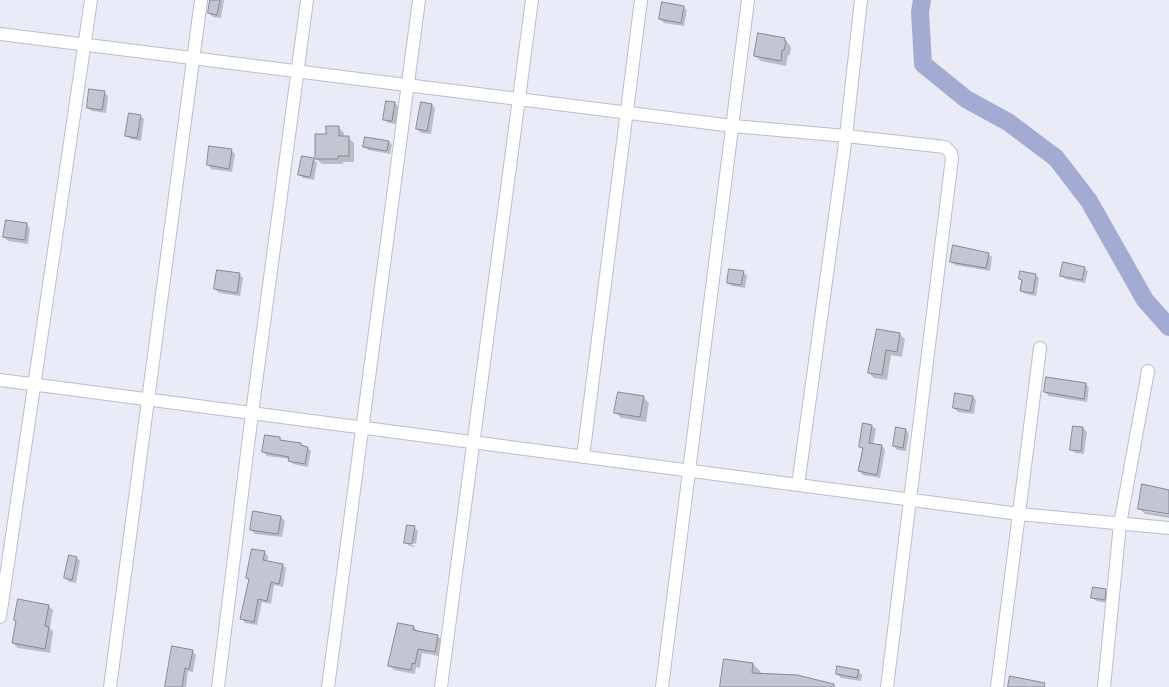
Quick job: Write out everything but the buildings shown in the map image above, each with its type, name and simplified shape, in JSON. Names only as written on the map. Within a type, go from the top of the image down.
[{"type":"street","points":[[0,618],[91,0]]},
{"type":"street","points":[[110,687],[201,0]]},
{"type":"street","points":[[218,687],[252,413],[307,0]]},
{"type":"street","points":[[328,687],[419,0]]},
{"type":"street","points":[[441,687],[532,0]]},
{"type":"street","points":[[583,457],[640,0]]},
{"type":"street","points":[[662,687],[748,0]]},
{"type":"street","points":[[798,485],[846,136],[861,0]]},
{"type":"street","points":[[0,34],[733,126],[945,147],[952,158],[887,687]]},
{"type":"street","points":[[997,687],[1040,348]]},
{"type":"street","points":[[1104,687],[1120,524],[1148,371]]},
{"type":"street","points":[[0,380],[1019,514],[1169,528]]},
{"type":"waterway","points":[[922,0],[920,12],[923,64],[966,99],[1008,122],[1056,158],[1089,201],[1145,300],[1169,327]]}]
